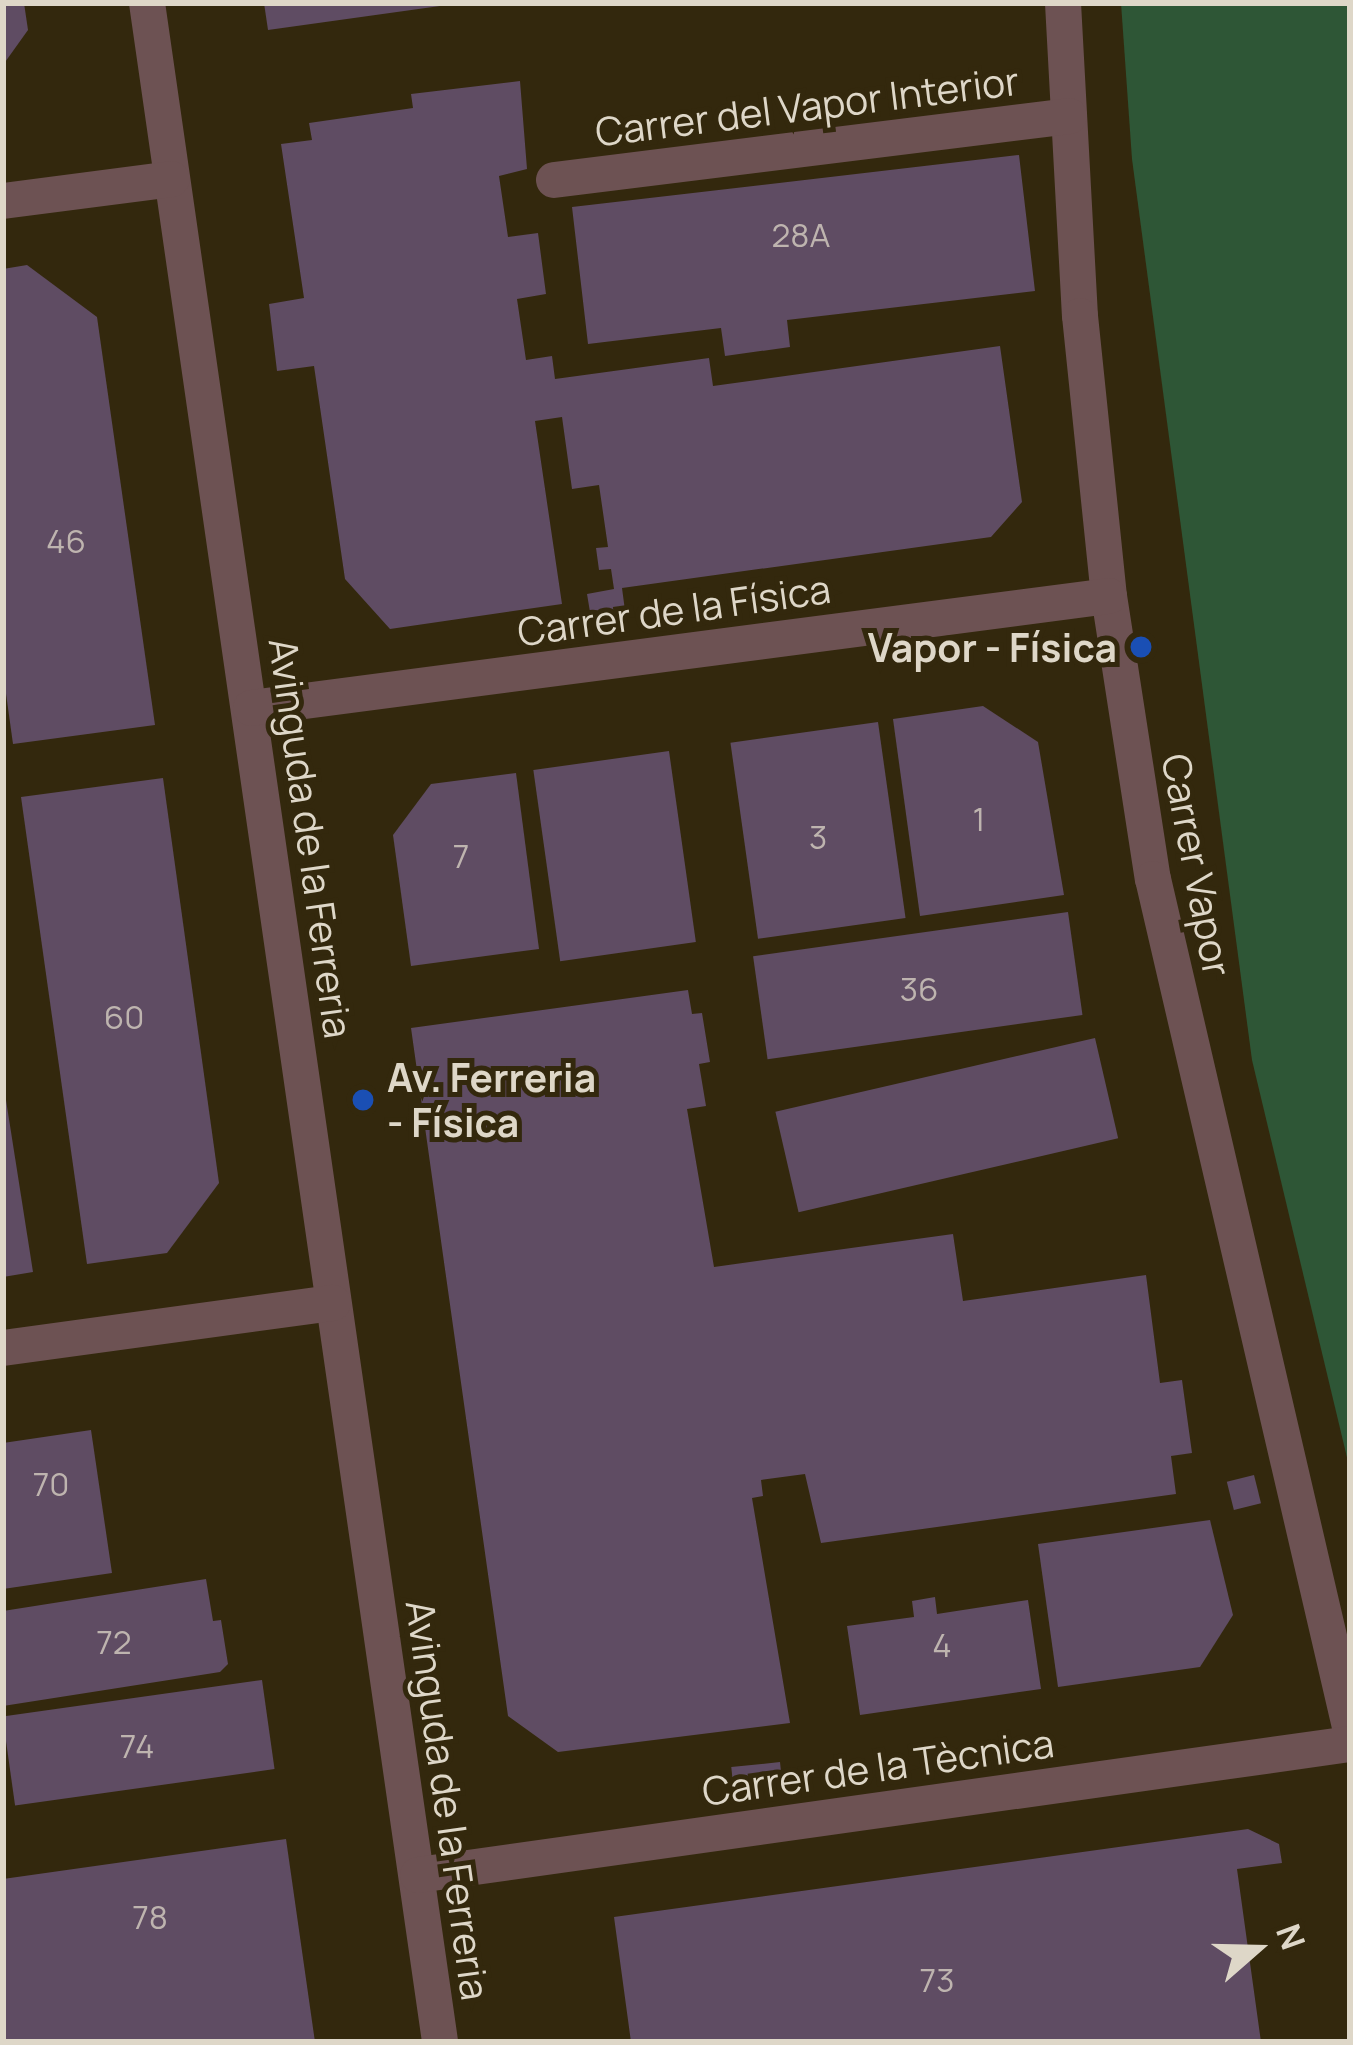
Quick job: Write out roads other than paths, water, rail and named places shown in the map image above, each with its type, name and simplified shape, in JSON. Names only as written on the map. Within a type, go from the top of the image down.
[{"type":"street","name":"Avinguda de la Ferreria","points":[[147,3],[440,2042]]},
{"type":"street","name":"Carrer Vapor","points":[[1063,3],[1108,596],[1153,879],[1350,1727]]},
{"type":"street","name":"Carrer del Vapor Interior","points":[[554,179],[1069,116]]},
{"type":"street","points":[[3,201],[172,179]]},
{"type":"street","name":"Carrer de la Física","points":[[251,708],[1108,596]]},
{"type":"street","points":[[3,1348],[333,1304]]},
{"type":"street","name":"Carrer de la Tècnica","points":[[418,1875],[1350,1744]]},
{"type":"place","name":"Vapor - Física","points":[[1141,647]]},
{"type":"place","name":"Av. Ferreria - Física","points":[[363,1100]]}]
